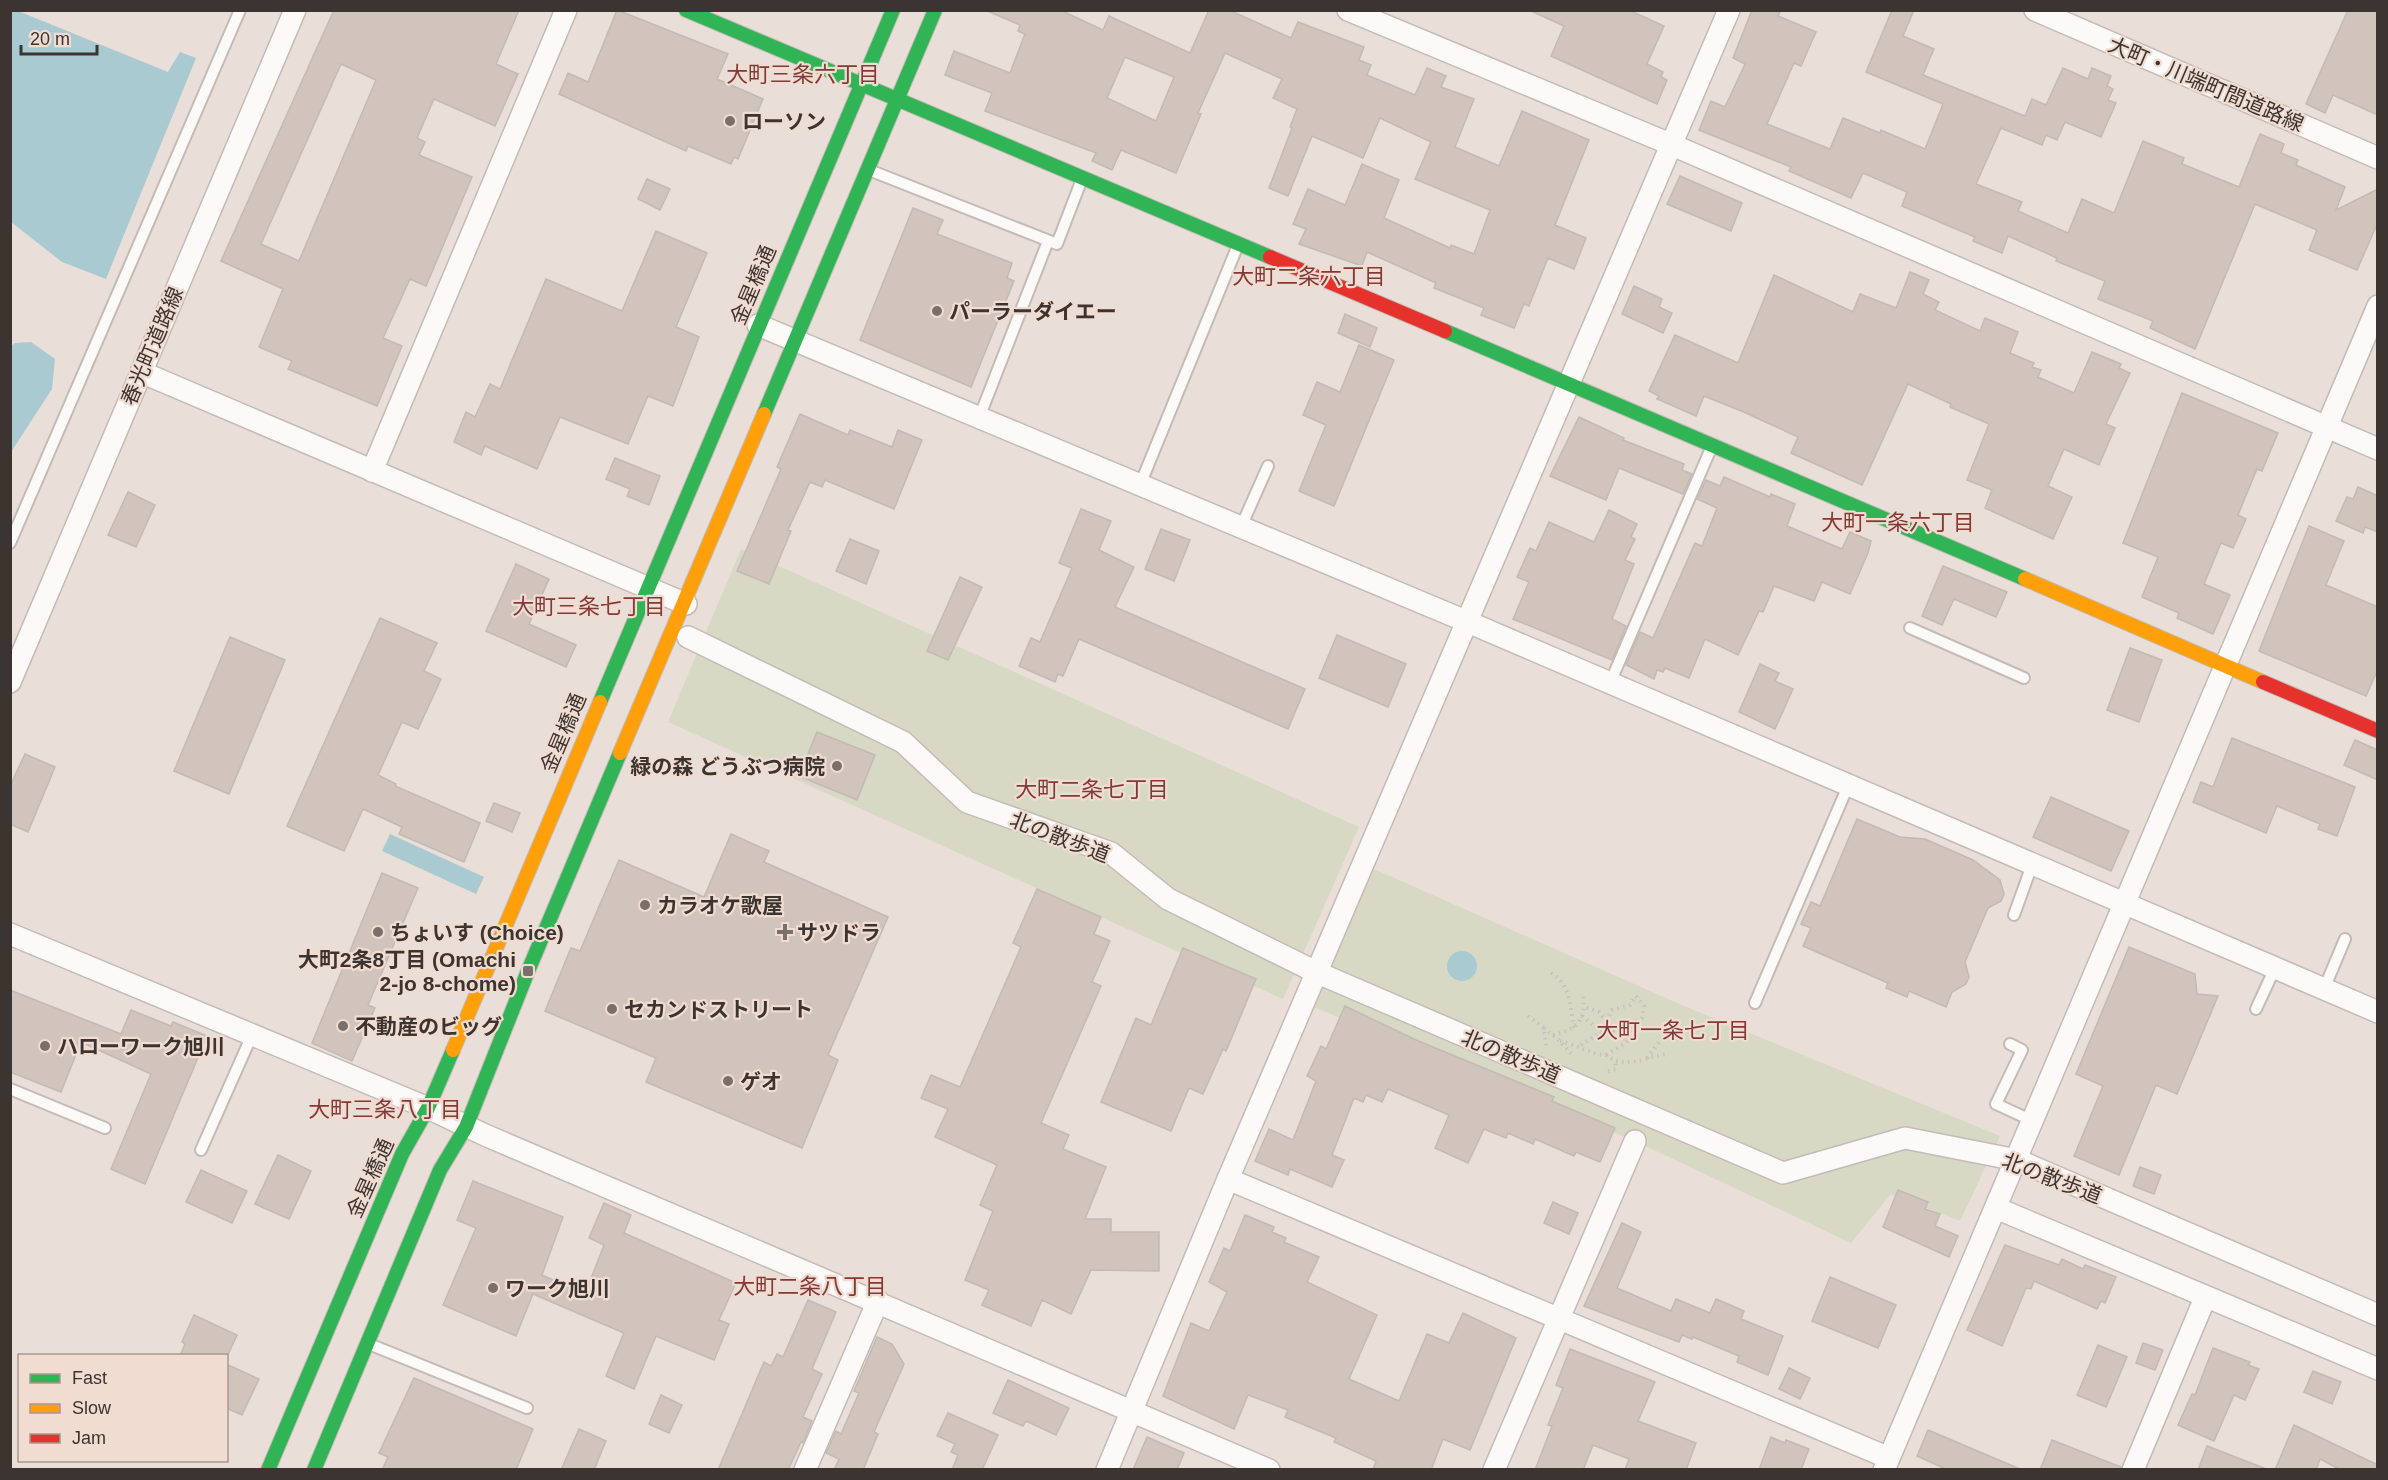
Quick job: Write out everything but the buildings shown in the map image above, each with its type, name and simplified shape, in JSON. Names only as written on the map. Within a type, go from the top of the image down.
[{"type":"main road","points":[[686,10],[898,102],[1570,384],[2378,731]]},
{"type":"main road","name":"金星橋通","points":[[268,1470],[402,1154],[428,1108],[893,10]]},
{"type":"main road","points":[[314,1470],[440,1170],[466,1127],[533,960],[686,604],[935,10]]},
{"type":"street","name":"春光町道路線","points":[[10,682],[295,10]]},
{"type":"street","points":[[372,471],[566,10]]},
{"type":"street","points":[[1348,10],[1670,144],[2378,449]]},
{"type":"street","points":[[1107,1470],[1228,1179],[1729,10]]},
{"type":"street","name":"大町・川端町間道路線","points":[[2035,10],[2378,158]]},
{"type":"street","points":[[1228,1179],[1559,1319],[1887,1464],[2378,306]]},
{"type":"street","points":[[758,325],[1467,622],[2378,1012]]},
{"type":"street","points":[[141,372],[686,604]]},
{"type":"street","name":"北の散歩道","points":[[688,637],[903,742],[967,801],[1111,854],[1168,899],[1318,973],[1783,1173],[1905,1138],[2017,1160],[2378,1315]]},
{"type":"street","points":[[10,934],[428,1108],[466,1127],[878,1301],[1269,1470]]},
{"type":"street","points":[[1494,1470],[1635,1142]]},
{"type":"street","points":[[1996,1208],[2378,1370]]},
{"type":"street","points":[[2133,1470],[2205,1298]]},
{"type":"street","points":[[805,1470],[878,1301]]},
{"type":"lane","points":[[10,543],[240,10]]},
{"type":"lane","points":[[869,170],[1057,244],[1082,179]]},
{"type":"lane","points":[[979,418],[1048,241]]},
{"type":"lane","points":[[1140,485],[1238,244]]},
{"type":"lane","points":[[1610,683],[1712,445]]},
{"type":"lane","points":[[1241,527],[1268,466]]},
{"type":"lane","points":[[1910,628],[2024,678]]},
{"type":"lane","points":[[1755,1003],[1848,786]]},
{"type":"lane","points":[[2014,915],[2032,865]]},
{"type":"lane","points":[[2324,989],[2345,939]]},
{"type":"lane","points":[[2256,1009],[2275,968]]},
{"type":"lane","points":[[201,1150],[252,1035]]},
{"type":"lane","points":[[2010,1044],[2022,1050],[1996,1104],[2033,1121]]},
{"type":"lane","points":[[10,1089],[105,1128]]},
{"type":"lane","points":[[367,1343],[527,1408]]},
{"type":"path","points":[[1551,973],[1560,978],[1567,991],[1574,1028]]},
{"type":"path","points":[[1560,1041],[1580,1046],[1596,1056],[1606,1054],[1628,1044],[1634,1033],[1634,1023],[1642,1018],[1644,1006],[1636,996],[1630,1005],[1612,1010],[1607,1019]]},
{"type":"path","points":[[1552,1035],[1574,1028],[1580,1023],[1584,1007],[1583,997]]},
{"type":"path","points":[[1580,1046],[1601,1032],[1613,1031],[1607,1019],[1599,1012],[1584,1007]]},
{"type":"path","points":[[1528,1016],[1560,1041],[1575,1058]]},
{"type":"path","points":[[1582,1016],[1601,1032]]},
{"type":"path","points":[[1647,1059],[1666,1033],[1680,1025]]},
{"type":"path","points":[[1544,1028],[1547,1049]]},
{"type":"path","points":[[1606,1054],[1616,1062],[1635,1063],[1668,1054]]},
{"type":"green space","points":[[741,549],[1359,827],[1283,999],[668,722]]},
{"type":"green space","points":[[1374,869],[1684,1006],[2000,1136],[1960,1221],[1891,1194],[1851,1243],[1635,1141],[1309,1005]]},
{"type":"water","points":[[11,10],[168,72],[180,52],[196,58],[106,279],[62,262],[11,222]]},
{"type":"water","points":[[31,342],[55,359],[52,389],[11,452],[11,346],[15,343]]},
{"type":"water","points":[[390,834],[484,877],[476,894],[382,851]]},
{"type":"water","points":[[1462,951],[1473,955],[1477,966],[1473,977],[1462,981],[1451,977],[1447,966],[1451,955]]},
{"type":"traffic: fast","points":[[686,10],[1270,257]]},
{"type":"traffic: fast","points":[[600,702],[893,10]]},
{"type":"traffic: fast","points":[[764,414],[935,10]]},
{"type":"traffic: fast","points":[[1445,331],[2025,579]]},
{"type":"traffic: fast","points":[[314,1470],[440,1170],[466,1127],[528,971],[620,753]]},
{"type":"traffic: fast","points":[[268,1470],[402,1154],[428,1108],[453,1050]]},
{"type":"traffic: slow","points":[[620,753],[764,414]]},
{"type":"traffic: slow","points":[[2025,579],[2263,682]]},
{"type":"traffic: slow","points":[[453,1050],[600,702]]},
{"type":"traffic: jam","points":[[1270,257],[1445,331]]},
{"type":"traffic: jam","points":[[2263,682],[2378,731]]},
{"type":"place","name":"ローソン","points":[[730,121]]},
{"type":"place","name":"パーラーダイエー","points":[[937,311]]},
{"type":"place","name":"緑の森 どうぶつ病院","points":[[837,766]]},
{"type":"place","name":"カラオケ歌屋","points":[[645,905]]},
{"type":"place","name":"ちょいす (Choice)","points":[[378,932]]},
{"type":"place","name":"サツドラ","points":[[785,932]]},
{"type":"place","name":"大町2条8丁目 (Omachi 2-jo 8-chome)","points":[[528,971]]},
{"type":"place","name":"セカンドストリート","points":[[612,1009]]},
{"type":"place","name":"不動産のビッグ","points":[[343,1026]]},
{"type":"place","name":"ハローワーク旭川","points":[[45,1046]]},
{"type":"place","name":"ゲオ","points":[[728,1081]]},
{"type":"place","name":"ワーク旭川","points":[[493,1288]]},
{"type":"district","name":"大町三条六丁目","points":[[803,74]]},
{"type":"district","name":"大町二条六丁目","points":[[1309,276]]},
{"type":"district","name":"大町一条六丁目","points":[[1898,522]]},
{"type":"district","name":"大町三条七丁目","points":[[589,606]]},
{"type":"district","name":"大町二条七丁目","points":[[1092,789]]},
{"type":"district","name":"大町一条七丁目","points":[[1673,1030]]},
{"type":"district","name":"大町三条八丁目","points":[[385,1109]]},
{"type":"district","name":"大町二条八丁目","points":[[810,1286]]}]
